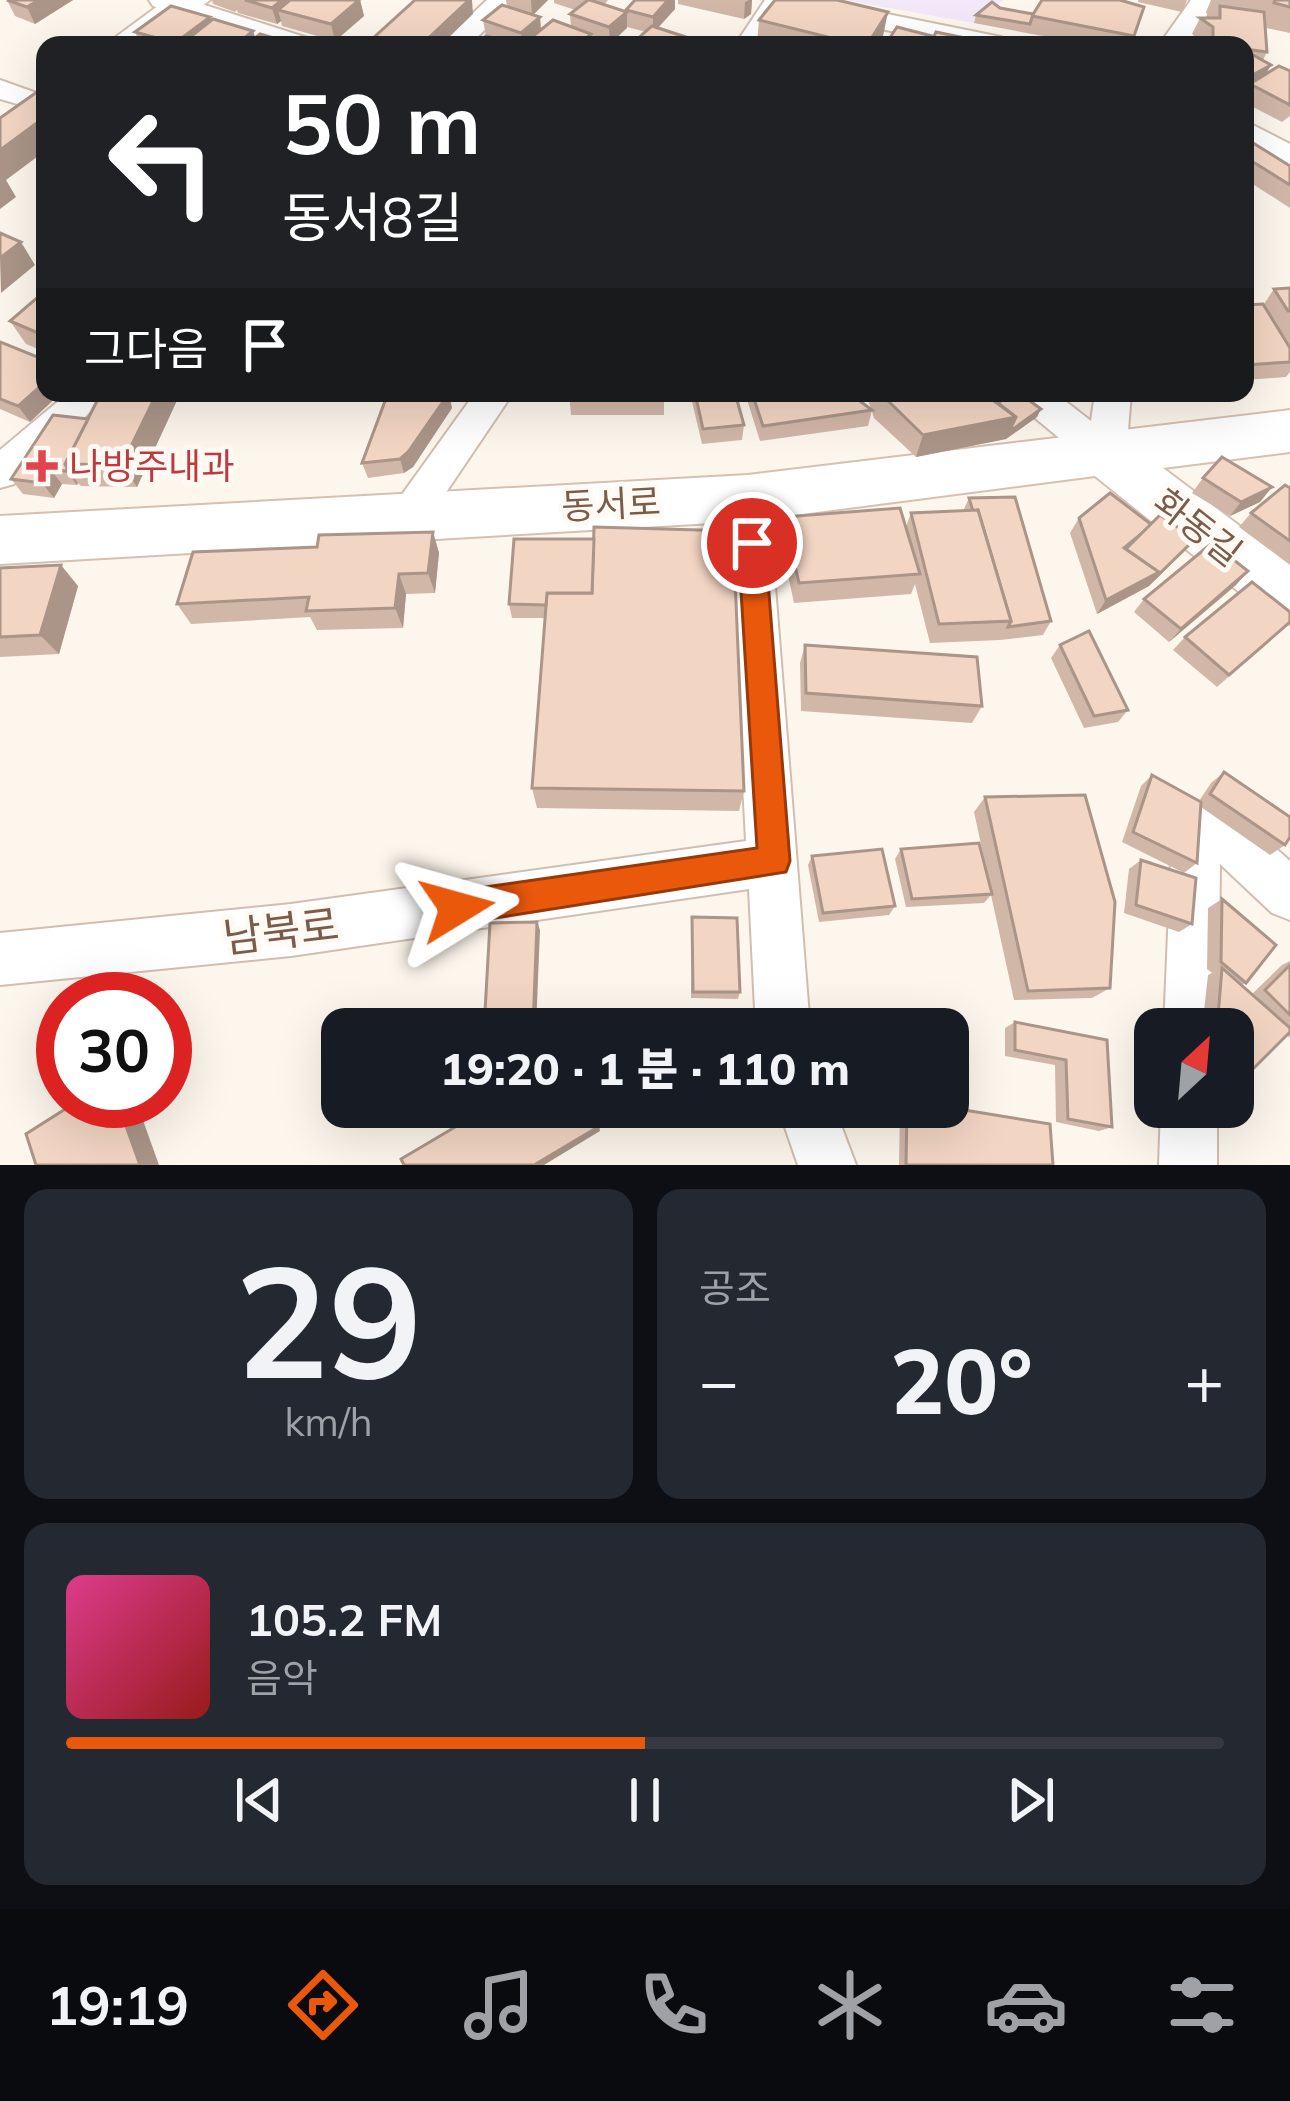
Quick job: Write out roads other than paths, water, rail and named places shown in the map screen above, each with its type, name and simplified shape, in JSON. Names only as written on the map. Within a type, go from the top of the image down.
[{"type":"main road","points":[[136,36],[178,2]]},
{"type":"main road","points":[[0,131],[28,98]]},
{"type":"main road","name":"동서로","points":[[0,540],[748,498],[1290,431]]},
{"type":"main road","name":"화동길","points":[[1107,455],[1290,598]]},
{"type":"street","points":[[755,36],[779,0],[957,36]]},
{"type":"street","points":[[1179,36],[1204,0]]},
{"type":"street","points":[[178,2],[276,36]]},
{"type":"street","points":[[462,36],[495,7],[525,24]]},
{"type":"street","points":[[1254,135],[1290,157]]},
{"type":"street","points":[[0,473],[82,402]]},
{"type":"street","points":[[410,514],[489,402]]},
{"type":"street","points":[[1041,402],[1107,455]]},
{"type":"street","points":[[1107,455],[1112,402]]},
{"type":"street","points":[[748,498],[782,1008]]},
{"type":"street","points":[[1192,1008],[1196,836],[1213,825],[1290,895]]},
{"type":"street","name":"남북로","points":[[0,959],[125,950],[366,921],[774,861]]},
{"type":"street","points":[[814,1128],[827,1165]]},
{"type":"street","points":[[1188,1165],[1189,1128]]},
{"type":"place","name":"나방주내과","points":[[42,466]]}]
